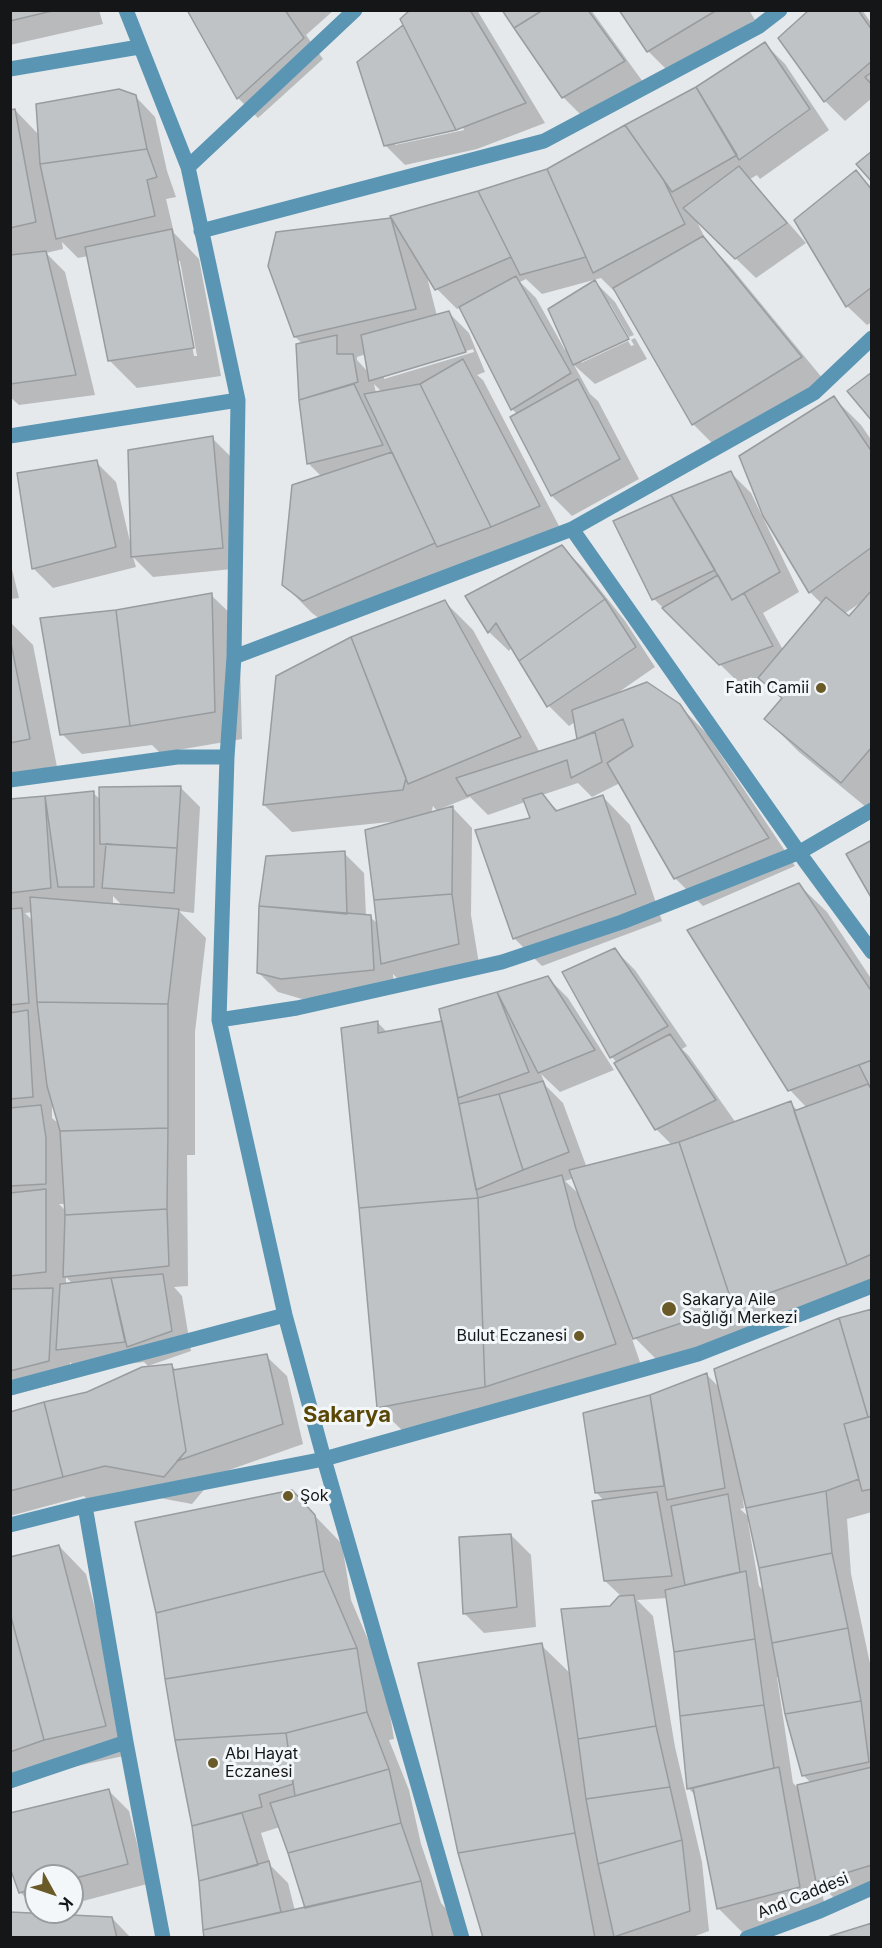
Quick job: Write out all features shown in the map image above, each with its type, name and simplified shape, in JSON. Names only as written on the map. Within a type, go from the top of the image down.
[{"type":"street","points":[[126,10],[188,167],[238,400],[234,657],[227,757],[219,1020],[285,1315],[324,1459],[462,1938]]},
{"type":"street","points":[[188,167],[355,10]]},
{"type":"street","points":[[201,231],[544,141],[758,27],[780,10]]},
{"type":"street","points":[[10,69],[139,47]]},
{"type":"street","points":[[234,657],[572,529],[814,393],[872,338]]},
{"type":"street","points":[[10,436],[238,400]]},
{"type":"street","points":[[572,529],[872,952]]},
{"type":"street","points":[[10,780],[177,758],[227,757]]},
{"type":"street","points":[[219,1020],[297,1008],[502,962],[622,922],[800,852],[872,810]]},
{"type":"street","points":[[10,1525],[86,1506],[324,1459],[698,1354],[872,1286]]},
{"type":"street","points":[[10,1388],[285,1315]]},
{"type":"street","points":[[86,1506],[126,1742],[163,1938]]},
{"type":"street","points":[[10,1781],[126,1742]]},
{"type":"street","name":"And Caddesi","points":[[747,1938],[820,1911],[872,1888]]},
{"type":"building","points":[[10,10],[56,10],[10,21]]},
{"type":"building","points":[[187,10],[285,10],[304,38],[237,99]]},
{"type":"building","points":[[410,10],[470,10],[526,103],[456,130],[400,19]]},
{"type":"building","points":[[502,10],[543,10],[514,28]]},
{"type":"building","points":[[543,10],[588,10],[625,61],[562,98],[514,28]]},
{"type":"building","points":[[619,10],[717,10],[647,52]]},
{"type":"building","points":[[809,10],[858,10],[872,30],[872,61],[824,102],[778,38]]},
{"type":"building","points":[[403,25],[456,130],[384,146],[357,62]]},
{"type":"building","points":[[765,42],[810,109],[739,160],[696,87]]},
{"type":"building","points":[[872,72],[872,85],[865,77]]},
{"type":"building","points":[[696,87],[737,155],[672,192],[625,125]]},
{"type":"building","points":[[119,89],[136,95],[147,149],[40,164],[36,104]]},
{"type":"building","points":[[15,109],[36,222],[10,228],[10,110]]},
{"type":"building","points":[[625,125],[663,179],[685,224],[593,273],[547,169]]},
{"type":"building","points":[[147,149],[157,177],[147,180],[155,216],[56,239],[40,164]]},
{"type":"building","points":[[872,151],[872,182],[856,164]]},
{"type":"building","points":[[739,166],[787,223],[735,259],[683,208]]},
{"type":"building","points":[[547,169],[586,257],[520,275],[478,191]]},
{"type":"building","points":[[856,170],[872,190],[872,287],[846,307],[794,220]]},
{"type":"building","points":[[478,191],[511,257],[435,290],[390,216]]},
{"type":"building","points":[[391,218],[416,309],[294,337],[268,266],[276,232]]},
{"type":"building","points":[[172,229],[194,348],[108,361],[85,247]]},
{"type":"building","points":[[703,236],[802,357],[692,425],[613,288]]},
{"type":"building","points":[[46,251],[76,375],[10,384],[10,255]]},
{"type":"building","points":[[516,276],[571,373],[511,410],[459,307]]},
{"type":"building","points":[[595,280],[629,339],[573,365],[548,309]]},
{"type":"building","points":[[449,311],[466,352],[369,381],[361,335]]},
{"type":"building","points":[[337,335],[337,354],[353,354],[358,382],[299,400],[296,344]]},
{"type":"building","points":[[463,359],[540,506],[491,527],[420,384]]},
{"type":"building","points":[[872,372],[872,421],[847,391]]},
{"type":"building","points":[[578,379],[620,459],[551,496],[510,417]]},
{"type":"building","points":[[354,384],[383,445],[307,464],[299,400]]},
{"type":"building","points":[[420,384],[491,527],[437,547],[364,394]]},
{"type":"building","points":[[834,396],[872,452],[872,547],[809,593],[763,516],[739,456]]},
{"type":"building","points":[[213,436],[223,548],[131,557],[128,450]]},
{"type":"building","points":[[392,452],[435,543],[303,601],[282,585],[292,485]]},
{"type":"building","points":[[97,460],[116,547],[32,569],[17,473]]},
{"type":"building","points":[[731,471],[780,572],[732,600],[671,495]]},
{"type":"building","points":[[671,495],[715,570],[652,600],[613,521]]},
{"type":"building","points":[[562,545],[605,599],[519,661],[496,623],[488,633],[465,596]]},
{"type":"building","points":[[718,575],[732,600],[744,593],[773,646],[719,665],[662,608]]},
{"type":"building","name":"Fatih Camii","points":[[872,590],[872,747],[841,783],[764,719],[782,698],[758,678],[826,597],[849,616]]},
{"type":"building","points":[[212,593],[215,712],[130,726],[116,610]]},
{"type":"building","points":[[605,599],[636,647],[547,707],[519,661]]},
{"type":"building","points":[[445,600],[521,737],[408,784],[351,637]]},
{"type":"building","points":[[116,610],[130,726],[60,735],[40,618]]},
{"type":"building","points":[[351,637],[406,778],[403,790],[263,805],[276,676]]},
{"type":"building","points":[[10,638],[30,739],[10,743]]},
{"type":"building","points":[[647,682],[680,704],[769,838],[674,879],[607,763],[633,746],[623,719],[577,739],[572,710]]},
{"type":"building","points":[[595,732],[602,762],[571,778],[567,760],[467,796],[456,778],[577,739]]},
{"type":"building","points":[[181,786],[177,848],[100,844],[99,787]]},
{"type":"building","points":[[94,791],[94,887],[58,887],[45,796]]},
{"type":"building","points":[[542,793],[556,811],[603,795],[636,894],[513,939],[475,830],[530,818],[523,799]]},
{"type":"building","points":[[45,796],[51,888],[10,893],[10,799]]},
{"type":"building","points":[[453,806],[452,894],[374,900],[365,830]]},
{"type":"building","points":[[872,840],[872,899],[846,854]]},
{"type":"building","points":[[106,844],[177,848],[174,893],[102,888]]},
{"type":"building","points":[[345,851],[347,914],[259,906],[266,856]]},
{"type":"building","points":[[799,883],[872,992],[872,1060],[788,1091],[687,930]]},
{"type":"building","points":[[452,894],[459,944],[381,964],[374,900]]},
{"type":"building","points":[[30,897],[179,909],[168,1004],[37,1002]]},
{"type":"building","points":[[259,906],[371,915],[374,970],[281,979],[257,973]]},
{"type":"building","points":[[22,908],[29,1003],[10,1005],[10,909]]},
{"type":"building","points":[[615,948],[668,1026],[610,1058],[562,972]]},
{"type":"building","points":[[548,976],[595,1050],[538,1073],[497,992]]},
{"type":"building","points":[[497,992],[529,1072],[458,1098],[439,1009]]},
{"type":"building","points":[[37,1002],[168,1004],[168,1128],[60,1131],[47,1086]]},
{"type":"building","points":[[28,1010],[33,1097],[10,1099],[10,1013]]},
{"type":"building","points":[[378,1021],[378,1033],[442,1021],[478,1198],[359,1208],[341,1028]]},
{"type":"building","points":[[670,1034],[716,1100],[655,1130],[614,1063]]},
{"type":"building","points":[[872,1060],[872,1091],[859,1065]]},
{"type":"building","points":[[543,1081],[569,1152],[523,1170],[499,1094]]},
{"type":"building","points":[[868,1084],[872,1091],[872,1254],[847,1265],[794,1111]]},
{"type":"building","points":[[499,1094],[523,1170],[476,1190],[459,1104]]},
{"type":"building","points":[[791,1101],[847,1265],[733,1306],[679,1142]]},
{"type":"building","points":[[41,1105],[46,1138],[46,1184],[10,1186],[10,1108]]},
{"type":"building","points":[[168,1128],[167,1209],[65,1215],[60,1131]]},
{"type":"building","points":[[679,1142],[733,1306],[633,1339],[569,1170]]},
{"type":"building","points":[[562,1175],[576,1229],[616,1344],[485,1387],[478,1198]]},
{"type":"building","points":[[46,1189],[46,1272],[10,1276],[10,1193]]},
{"type":"building","points":[[478,1198],[485,1387],[377,1408],[359,1208]]},
{"type":"building","points":[[167,1209],[169,1266],[63,1277],[65,1215]]},
{"type":"building","points":[[163,1274],[172,1331],[127,1347],[111,1278]]},
{"type":"building","points":[[111,1278],[125,1342],[56,1350],[60,1284]]},
{"type":"building","points":[[53,1288],[49,1361],[10,1371],[10,1289]]},
{"type":"building","points":[[872,1309],[872,1416],[868,1417],[839,1318]]},
{"type":"building","points":[[839,1318],[868,1417],[844,1424],[859,1479],[826,1491],[746,1508],[714,1369]]},
{"type":"building","points":[[267,1354],[283,1424],[177,1461],[186,1451],[173,1370]]},
{"type":"building","points":[[172,1364],[186,1451],[164,1477],[105,1466],[63,1477],[44,1402],[87,1392],[142,1367]]},
{"type":"building","points":[[707,1373],[725,1488],[667,1500],[650,1395]]},
{"type":"building","points":[[650,1395],[664,1486],[595,1493],[583,1413]]},
{"type":"building","points":[[44,1402],[63,1477],[10,1491],[10,1412]]},
{"type":"building","points":[[872,1416],[872,1489],[862,1491],[844,1424]]},
{"type":"building","points":[[292,1490],[315,1515],[324,1571],[156,1613],[135,1522]]},
{"type":"building","points":[[826,1491],[832,1553],[759,1568],[746,1508]]},
{"type":"building","points":[[657,1492],[672,1576],[604,1581],[592,1501]]},
{"type":"building","points":[[728,1494],[740,1572],[685,1585],[671,1506]]},
{"type":"building","points":[[511,1534],[517,1607],[463,1614],[459,1537]]},
{"type":"building","points":[[59,1545],[106,1726],[44,1740],[10,1613],[10,1557]]},
{"type":"building","points":[[832,1553],[848,1628],[772,1643],[759,1568]]},
{"type":"building","points":[[324,1571],[357,1648],[165,1679],[156,1613]]},
{"type":"building","points":[[746,1571],[755,1639],[674,1652],[665,1590]]},
{"type":"building","points":[[634,1595],[656,1726],[578,1739],[561,1609],[610,1606],[619,1596]]},
{"type":"building","points":[[10,1613],[44,1740],[10,1752]]},
{"type":"building","points":[[848,1628],[861,1701],[785,1714],[772,1643]]},
{"type":"building","points":[[755,1639],[764,1705],[680,1716],[674,1652]]},
{"type":"building","points":[[542,1643],[575,1833],[458,1853],[418,1663]]},
{"type":"building","points":[[357,1648],[367,1712],[286,1733],[175,1740],[165,1679]]},
{"type":"building","points":[[861,1701],[869,1762],[802,1776],[785,1714]]},
{"type":"building","points":[[764,1705],[774,1768],[687,1789],[680,1716]]},
{"type":"building","points":[[367,1712],[389,1769],[295,1796],[286,1733]]},
{"type":"building","points":[[656,1726],[670,1787],[586,1799],[578,1739]]},
{"type":"building","points":[[286,1733],[293,1784],[259,1795],[262,1807],[192,1826],[175,1740]]},
{"type":"building","points":[[779,1767],[800,1887],[717,1909],[693,1788]]},
{"type":"building","points":[[872,1767],[872,1865],[816,1882],[797,1785]]},
{"type":"building","points":[[389,1769],[401,1823],[288,1853],[270,1803]]},
{"type":"building","points":[[670,1787],[682,1840],[598,1864],[586,1799]]},
{"type":"building","points":[[109,1789],[128,1864],[84,1876],[84,1864],[24,1864],[24,1892],[19,1893],[10,1868],[10,1813]]},
{"type":"building","points":[[242,1813],[258,1865],[199,1881],[192,1826]]},
{"type":"building","points":[[401,1823],[421,1881],[305,1908],[288,1853]]},
{"type":"building","points":[[575,1833],[595,1938],[483,1938],[458,1853]]},
{"type":"building","points":[[682,1840],[690,1911],[614,1937],[598,1864]]},
{"type":"building","points":[[269,1861],[281,1912],[203,1930],[199,1881]]},
{"type":"building","points":[[421,1881],[433,1938],[204,1938],[203,1930]]},
{"type":"building","points":[[10,1912],[24,1913],[24,1924],[84,1924],[84,1916],[112,1917],[117,1938],[10,1938]]},
{"type":"building","points":[[872,1923],[872,1938],[830,1936]]},
{"type":"place","name":"Fatih Camii","points":[[821,688]]},
{"type":"place","name":"Sakarya Aile Sağlığı Merkezi","points":[[669,1309]]},
{"type":"place","name":"Bulut Eczanesi","points":[[579,1336]]},
{"type":"place","name":"Şok","points":[[288,1496]]},
{"type":"place","name":"Abı Hayat Eczanesi","points":[[213,1763]]},
{"type":"district","name":"Sakarya","points":[[347,1415]]}]
